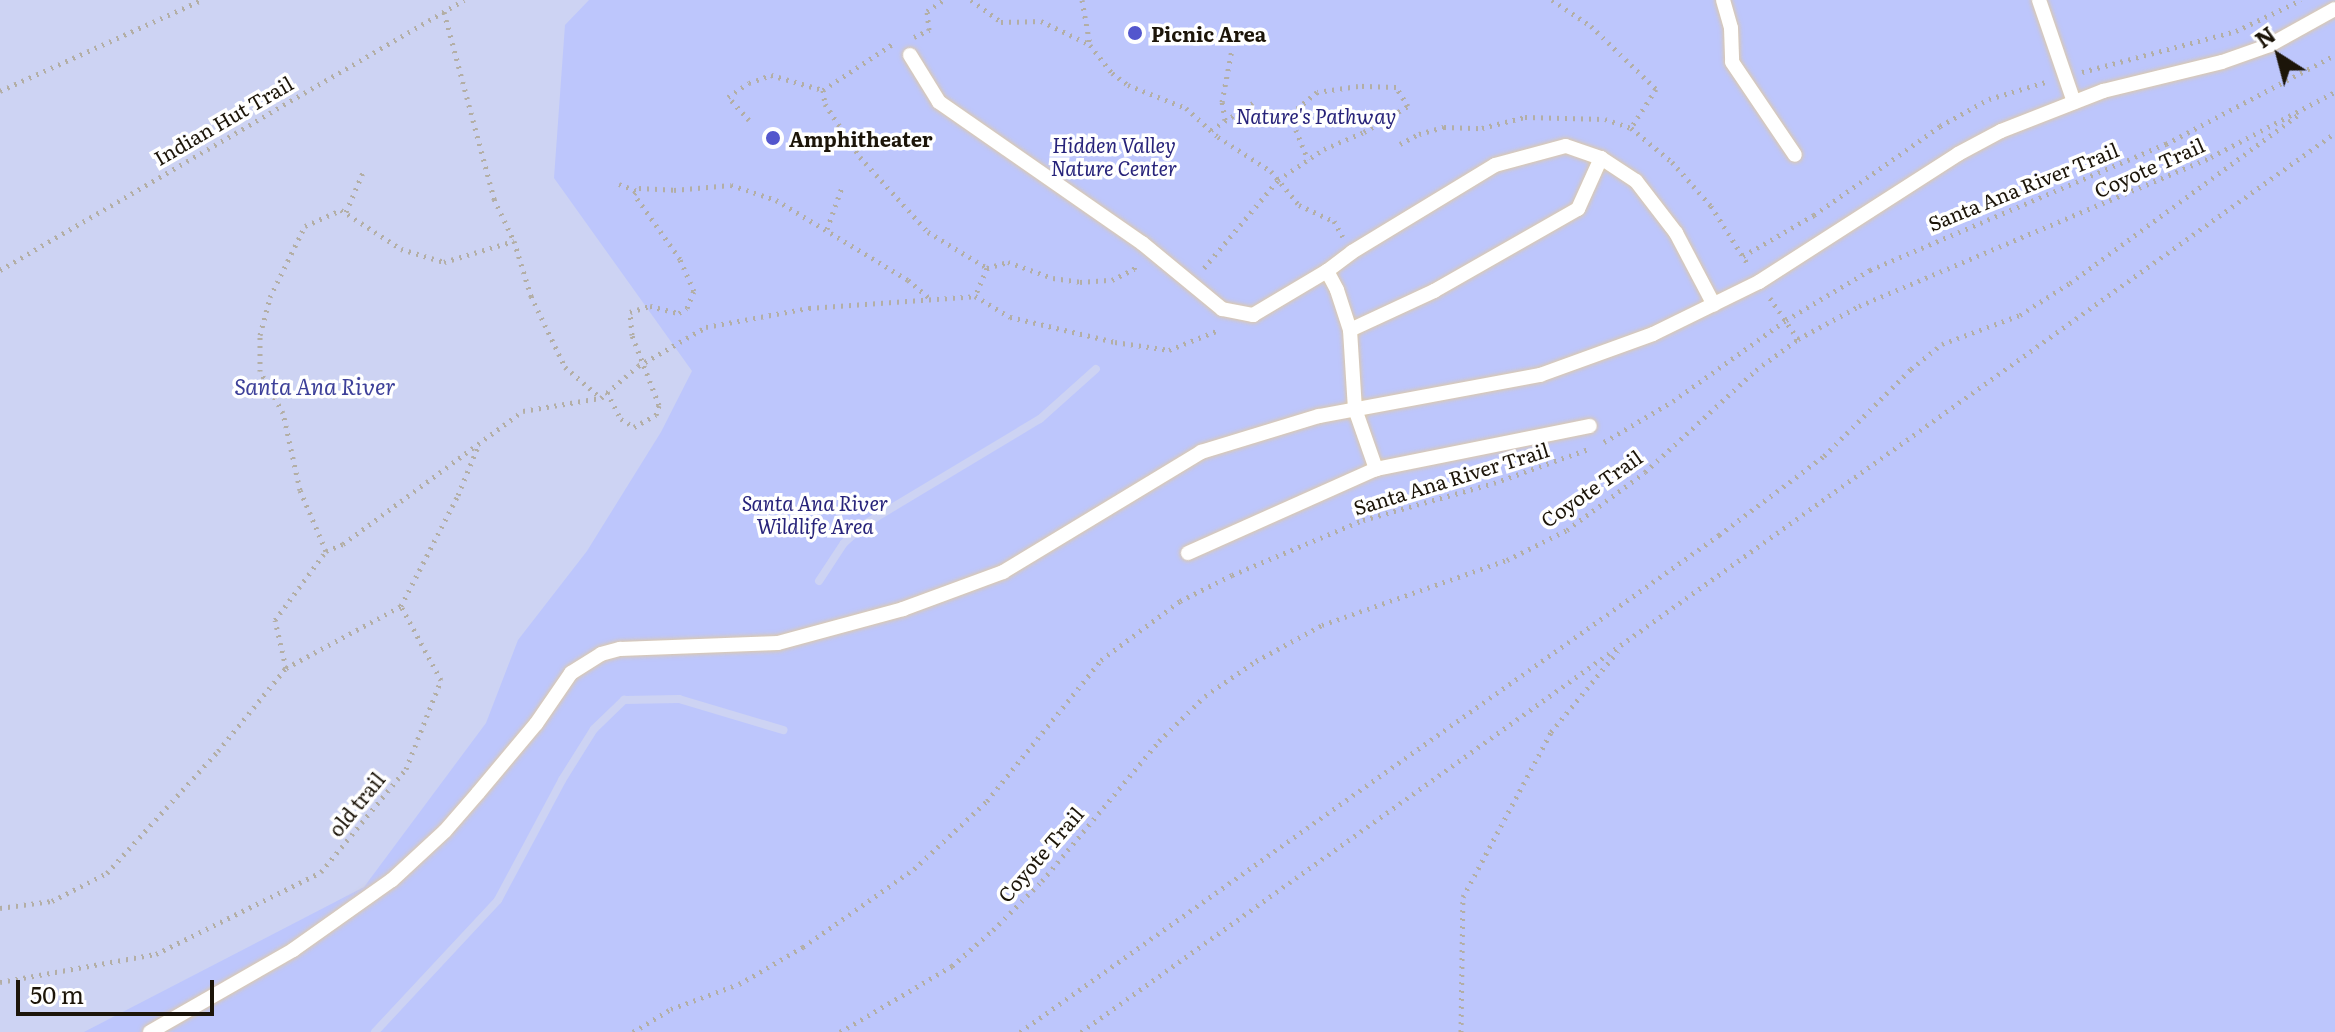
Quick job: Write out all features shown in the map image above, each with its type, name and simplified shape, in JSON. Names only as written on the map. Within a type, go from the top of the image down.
[{"type":"lane","points":[[1723,0],[1731,28],[1732,62],[1795,155]]},
{"type":"lane","points":[[2044,1],[2074,102]]},
{"type":"lane","points":[[150,1032],[293,950],[392,880],[445,831],[536,724],[571,673],[601,654],[620,649],[778,643],[903,609],[1003,572],[1201,452],[1319,416],[1540,375],[1653,334],[1759,282],[1958,154],[2001,131],[2074,102],[2270,45],[2335,9]]},
{"type":"lane","points":[[910,55],[939,102],[1142,243],[1193,281],[1222,309],[1253,315],[1495,165],[1566,146],[1601,158],[1636,181],[1676,233],[1714,305]]},
{"type":"lane","points":[[1350,330],[1434,291],[1578,209],[1601,158]]},
{"type":"lane","points":[[1327,271],[1337,290],[1350,330],[1355,409],[1376,469]]},
{"type":"lane","points":[[1188,553],[1376,469],[1590,426]]},
{"type":"path","points":[[0,91],[202,0]]},
{"type":"path","name":"Indian Hut Trail","points":[[0,270],[464,0]]},
{"type":"path","points":[[749,120],[728,97],[749,83],[771,75],[823,90],[876,58],[895,42],[929,30],[927,11],[944,0]]},
{"type":"path","points":[[971,0],[1001,22],[1041,21],[1090,45],[1112,73],[1128,85],[1186,108],[1278,180],[1299,205],[1334,221],[1352,252]]},
{"type":"path","points":[[1082,0],[1090,45]]},
{"type":"path","points":[[1552,0],[1591,26],[1656,89],[1631,128]]},
{"type":"path","points":[[444,12],[494,199],[514,241],[531,296],[565,367],[601,398]]},
{"type":"path","points":[[1225,120],[1222,102],[1232,49]]},
{"type":"path","name":"Santa Ana River Trail","points":[[633,1032],[645,1022],[739,984],[816,939],[914,869],[987,801],[1101,660],[1180,601],[1232,575],[1363,520],[1560,462],[1619,435],[1673,401],[1786,320],[1870,270],[2166,144],[2335,55]]},
{"type":"path","points":[[1193,281],[1278,180],[1308,160],[1408,106],[1396,87],[1358,86],[1317,92],[1290,115],[1308,160]]},
{"type":"path","points":[[823,90],[825,104],[860,157],[928,232],[987,268],[1008,262],[1053,278],[1112,280],[1134,269],[1142,243]]},
{"type":"path","name":"Coyote Trail","points":[[840,1032],[952,966],[993,930],[1042,881],[1159,741],[1205,696],[1256,661],[1322,625],[1507,560],[1567,530],[1645,472],[1756,370],[1798,339],[1859,306],[2211,157],[2335,92]]},
{"type":"path","points":[[1211,130],[1253,103]]},
{"type":"path","points":[[1020,1032],[1719,535],[1824,456],[1882,402],[1911,369],[1942,344],[2020,315],[2070,283],[2310,105]]},
{"type":"path","points":[[1400,144],[1419,134],[1444,127],[1482,128],[1525,117],[1605,119],[1631,128],[1672,162],[1711,206],[1798,339]]},
{"type":"path","points":[[1081,1032],[2335,133]]},
{"type":"path","points":[[346,212],[364,170]]},
{"type":"path","points":[[619,184],[637,191]]},
{"type":"path","points":[[607,392],[621,419],[634,427],[656,415],[659,405],[632,335],[630,312],[650,306],[679,313],[687,308],[694,291],[680,259],[634,194],[639,188],[674,190],[731,185],[776,200],[908,280],[933,301]]},
{"type":"path","points":[[827,229],[842,187]]},
{"type":"path","points":[[326,551],[300,490],[283,413],[260,371],[260,335],[270,297],[305,226],[341,210],[401,249],[444,262],[514,241]]},
{"type":"path","points":[[975,296],[987,268]]},
{"type":"path","points":[[286,668],[275,620],[326,551],[343,544],[523,411],[601,398],[643,362],[706,327],[809,308],[975,296],[1010,317],[1115,342],[1169,350],[1253,315]]},
{"type":"path","points":[[0,908],[52,901],[107,873],[218,751],[286,668],[401,606],[458,495],[479,444]]},
{"type":"path","name":"old trail","points":[[0,982],[156,954],[321,872],[406,769],[441,680],[401,606]]},
{"type":"path","points":[[1461,1032],[1463,897],[1551,732],[1624,644]]},
{"type":"green space","name":"Santa Ana River Wildlife Area","points":[[0,0],[2335,0],[2335,1032],[0,1032]]},
{"type":"water","name":"Santa Ana River","points":[[0,0],[589,0],[565,25],[554,178],[692,371],[661,432],[587,551],[518,640],[486,723],[364,887],[84,1032],[0,1032]]},
{"type":"waterway","points":[[819,581],[844,543],[865,524],[1040,419],[1096,369]]},
{"type":"waterway","points":[[375,1032],[498,900],[562,780],[594,729],[624,700],[679,699],[783,730]]},
{"type":"place","name":"Picnic Area","points":[[1135,33]]},
{"type":"place","name":"Amphitheater","points":[[773,138]]},
{"type":"park label","name":"Nature's Pathway","points":[[1316,115]]},
{"type":"park label","name":"Hidden Valley Nature Center","points":[[1114,156]]}]
